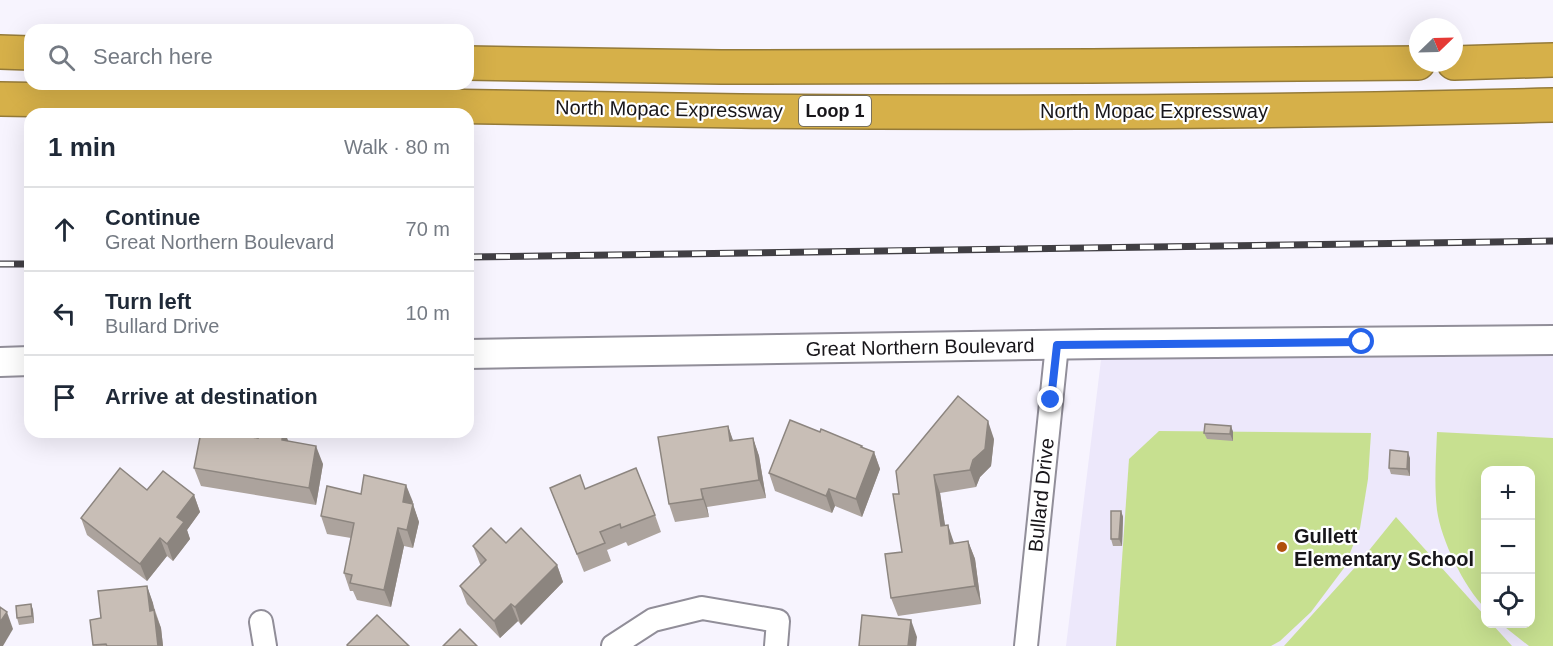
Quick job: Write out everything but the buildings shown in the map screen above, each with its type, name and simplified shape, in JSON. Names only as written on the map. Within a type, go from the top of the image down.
[{"type":"highway","points":[[0,52],[24,53]]},
{"type":"highway","points":[[1463,63],[1553,60]]},
{"type":"highway","points":[[474,63],[721,67],[1409,63]]},
{"type":"highway","points":[[0,87],[24,90]]},
{"type":"highway","points":[[27,90],[118,100]]},
{"type":"highway","name":"North Mopac Expressway","points":[[0,99],[742,111],[1350,110],[1553,105]]},
{"type":"street","name":"Great Northern Boulevard","points":[[474,354],[1553,340]]},
{"type":"street","name":"Bullard Drive","points":[[1026,646],[1057,345]]},
{"type":"street","points":[[0,362],[24,361]]},
{"type":"street","points":[[613,646],[653,620],[702,608],[778,621],[776,646]]},
{"type":"street","points":[[261,622],[266,646]]},
{"type":"shaded area","name":"Gullett Elementary School","points":[[1553,350],[1553,646],[1066,646],[1101,360]]},
{"type":"green space","points":[[1159,431],[1371,433],[1368,479],[1360,528],[1344,568],[1311,612],[1280,641],[1271,646],[1116,646],[1129,459]]},
{"type":"green space","points":[[1437,432],[1553,438],[1553,646],[1529,646],[1506,628],[1535,628],[1535,466],[1481,466],[1481,604],[1462,576],[1443,535],[1437,510]]},
{"type":"green space","points":[[1396,517],[1481,612],[1481,628],[1496,628],[1512,646],[1284,646],[1358,564]]},
{"type":"railway","points":[[474,257],[1553,241]]},
{"type":"railway","points":[[0,264],[24,264]]},
{"type":"place","name":"Gullett Elementary School","points":[[1282,547]]},
{"type":"route","points":[[1051,400],[1057,345],[1362,342]]}]
